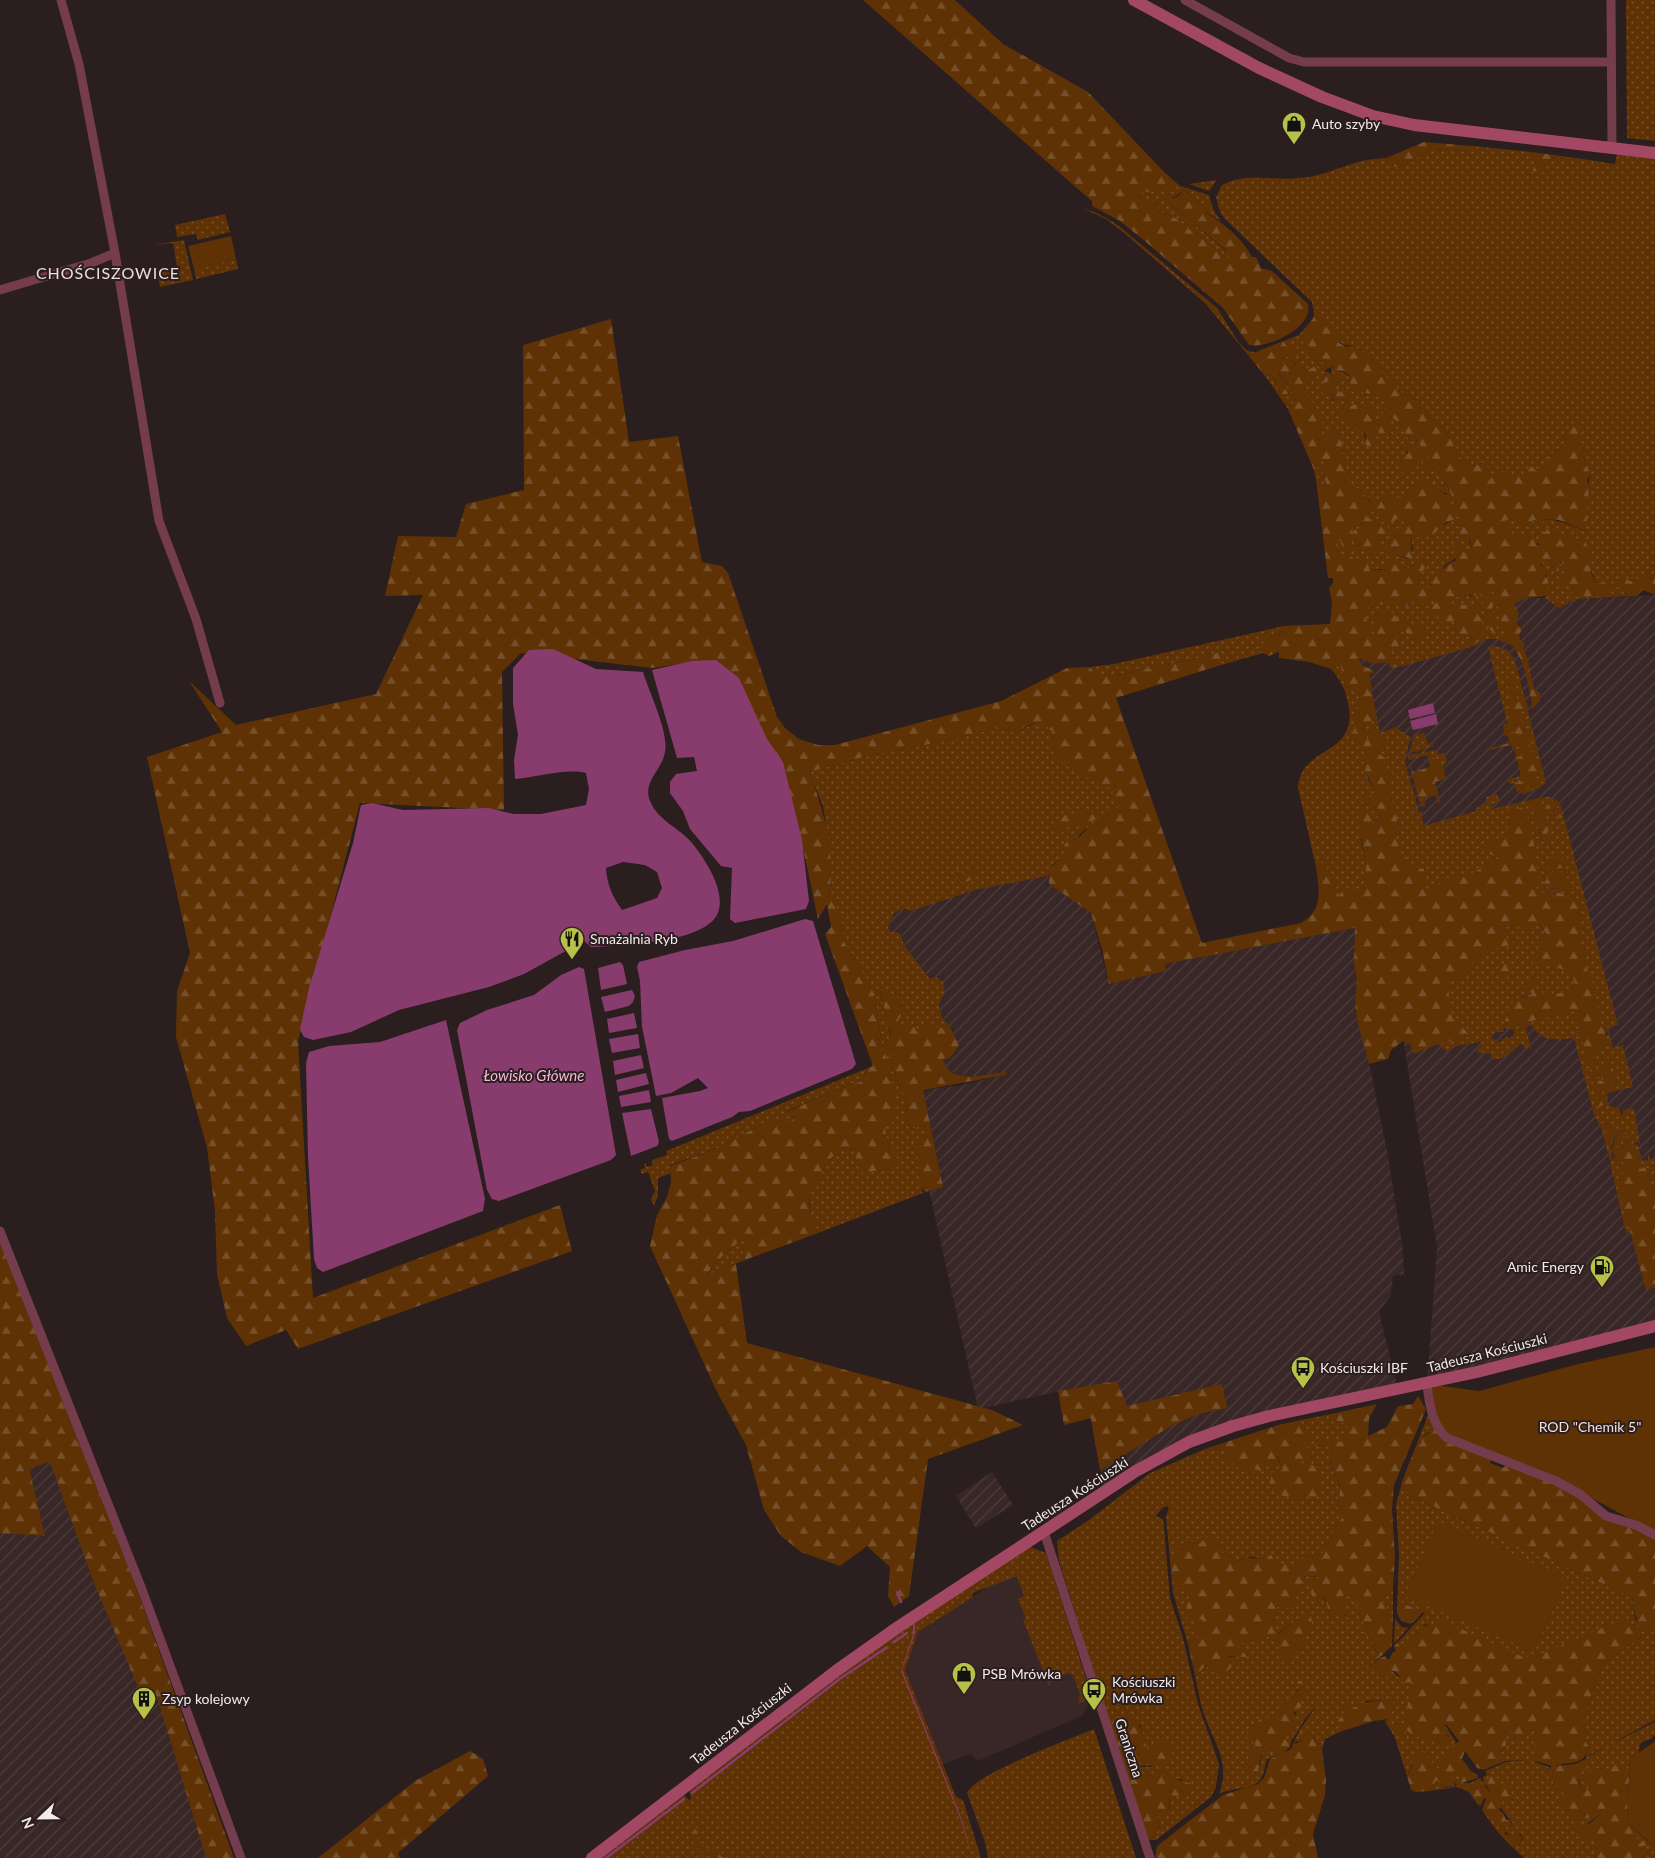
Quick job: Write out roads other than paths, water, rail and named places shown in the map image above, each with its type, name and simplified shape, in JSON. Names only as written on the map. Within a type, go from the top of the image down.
[{"type":"main road","points":[[1134,0],[1260,68],[1322,97],[1373,116],[1414,125],[1655,153]]},
{"type":"main road","name":"Tadeusza Kościuszki","points":[[592,1858],[836,1671],[898,1627],[1144,1466],[1190,1442],[1218,1430],[1269,1416],[1427,1384],[1655,1326]]},
{"type":"street","points":[[60,0],[79,64],[115,252],[159,521],[196,619],[220,703]]},
{"type":"street","points":[[1185,0],[1289,58],[1304,62],[1611,62]]},
{"type":"street","points":[[1611,0],[1612,148]]},
{"type":"street","points":[[0,290],[91,263],[115,252]]},
{"type":"street","points":[[0,1231],[141,1587],[241,1858]]},
{"type":"street","points":[[1427,1384],[1434,1419],[1440,1431],[1447,1438],[1556,1481],[1580,1494],[1606,1516],[1636,1526],[1655,1535]]},
{"type":"street","name":"Graniczna","points":[[1044,1532],[1150,1858]]},
{"type":"water","points":[[553,649],[596,669],[643,672],[661,723],[665,744],[663,759],[650,782],[648,794],[650,801],[664,819],[687,837],[709,867],[720,897],[717,915],[708,924],[695,932],[659,941],[620,946],[591,947],[584,941],[524,974],[489,987],[399,1010],[351,1032],[313,1040],[304,1037],[300,1030],[309,988],[353,843],[361,805],[372,803],[403,810],[489,808],[513,814],[541,814],[586,805],[589,789],[586,773],[561,772],[515,779],[514,760],[518,735],[513,704],[513,668],[529,650]],"holes":[[[623,862],[645,865],[657,872],[662,888],[657,898],[622,910],[611,890],[606,868]]]},
{"type":"water","points":[[716,660],[739,678],[767,739],[783,762],[802,840],[809,901],[806,909],[735,923],[730,919],[732,868],[721,866],[690,829],[683,811],[670,793],[670,782],[676,774],[697,771],[694,757],[677,758],[652,670],[692,661]]},
{"type":"water","points":[[1433,703],[1435,713],[1410,719],[1408,710]]},
{"type":"water","points":[[1436,714],[1438,724],[1413,730],[1410,721]]},
{"type":"water","points":[[805,919],[813,921],[856,1064],[852,1069],[750,1111],[739,1112],[732,1117],[672,1141],[669,1139],[662,1098],[708,1088],[698,1078],[671,1093],[656,1096],[642,1027],[640,981],[637,967],[639,962],[685,950],[733,941]]},
{"type":"water","points":[[620,962],[623,965],[627,984],[601,990],[598,968]]},
{"type":"water","name":"Łowisko Główne","points":[[579,967],[584,969],[616,1155],[611,1160],[499,1201],[492,1199],[487,1190],[457,1030],[460,1023],[487,1010],[534,995],[561,975]]},
{"type":"water","points":[[632,990],[635,996],[629,1006],[605,1012],[601,997]]},
{"type":"water","points":[[634,1013],[637,1028],[609,1033],[607,1019]]},
{"type":"water","points":[[446,1020],[485,1199],[483,1211],[323,1272],[317,1268],[314,1259],[308,1157],[306,1063],[309,1052],[329,1046],[380,1042]]},
{"type":"water","points":[[638,1034],[640,1048],[612,1053],[609,1039]]},
{"type":"water","points":[[641,1055],[644,1068],[615,1075],[613,1061]]},
{"type":"water","points":[[646,1073],[649,1084],[618,1092],[616,1080]]},
{"type":"water","points":[[649,1090],[651,1102],[621,1107],[619,1096]]},
{"type":"water","points":[[651,1109],[659,1142],[657,1146],[631,1156],[622,1113]]},
{"type":"water","points":[[913,1623],[915,1625],[915,1633],[902,1670],[962,1820],[972,1858],[961,1820],[901,1671],[913,1635]]},
{"type":"waterway","points":[[897,1592],[901,1602]]},
{"type":"waterway","points":[[894,1642],[907,1633]]},
{"type":"waterway","points":[[692,1793],[841,1678],[886,1648]]},
{"type":"waterway","points":[[606,1858],[684,1799]]},
{"type":"place","name":"Auto szyby","points":[[1294,145]]},
{"type":"place","name":"Smażalnia Ryb","points":[[572,960]]},
{"type":"place","name":"Amic Energy","points":[[1602,1288]]},
{"type":"place","name":"Kościuszki IBF","points":[[1303,1389]]},
{"type":"place","name":"PSB Mrówka","points":[[964,1695]]},
{"type":"place","name":"Kościuszki Mrówka","points":[[1094,1711]]},
{"type":"place","name":"Zsyp kolejowy","points":[[144,1720]]},
{"type":"district","name":"CHOŚCISZOWICE","points":[[108,273]]},
{"type":"park label","name":"ROD \"Chemik 5\"","points":[[1590,1427]]}]
